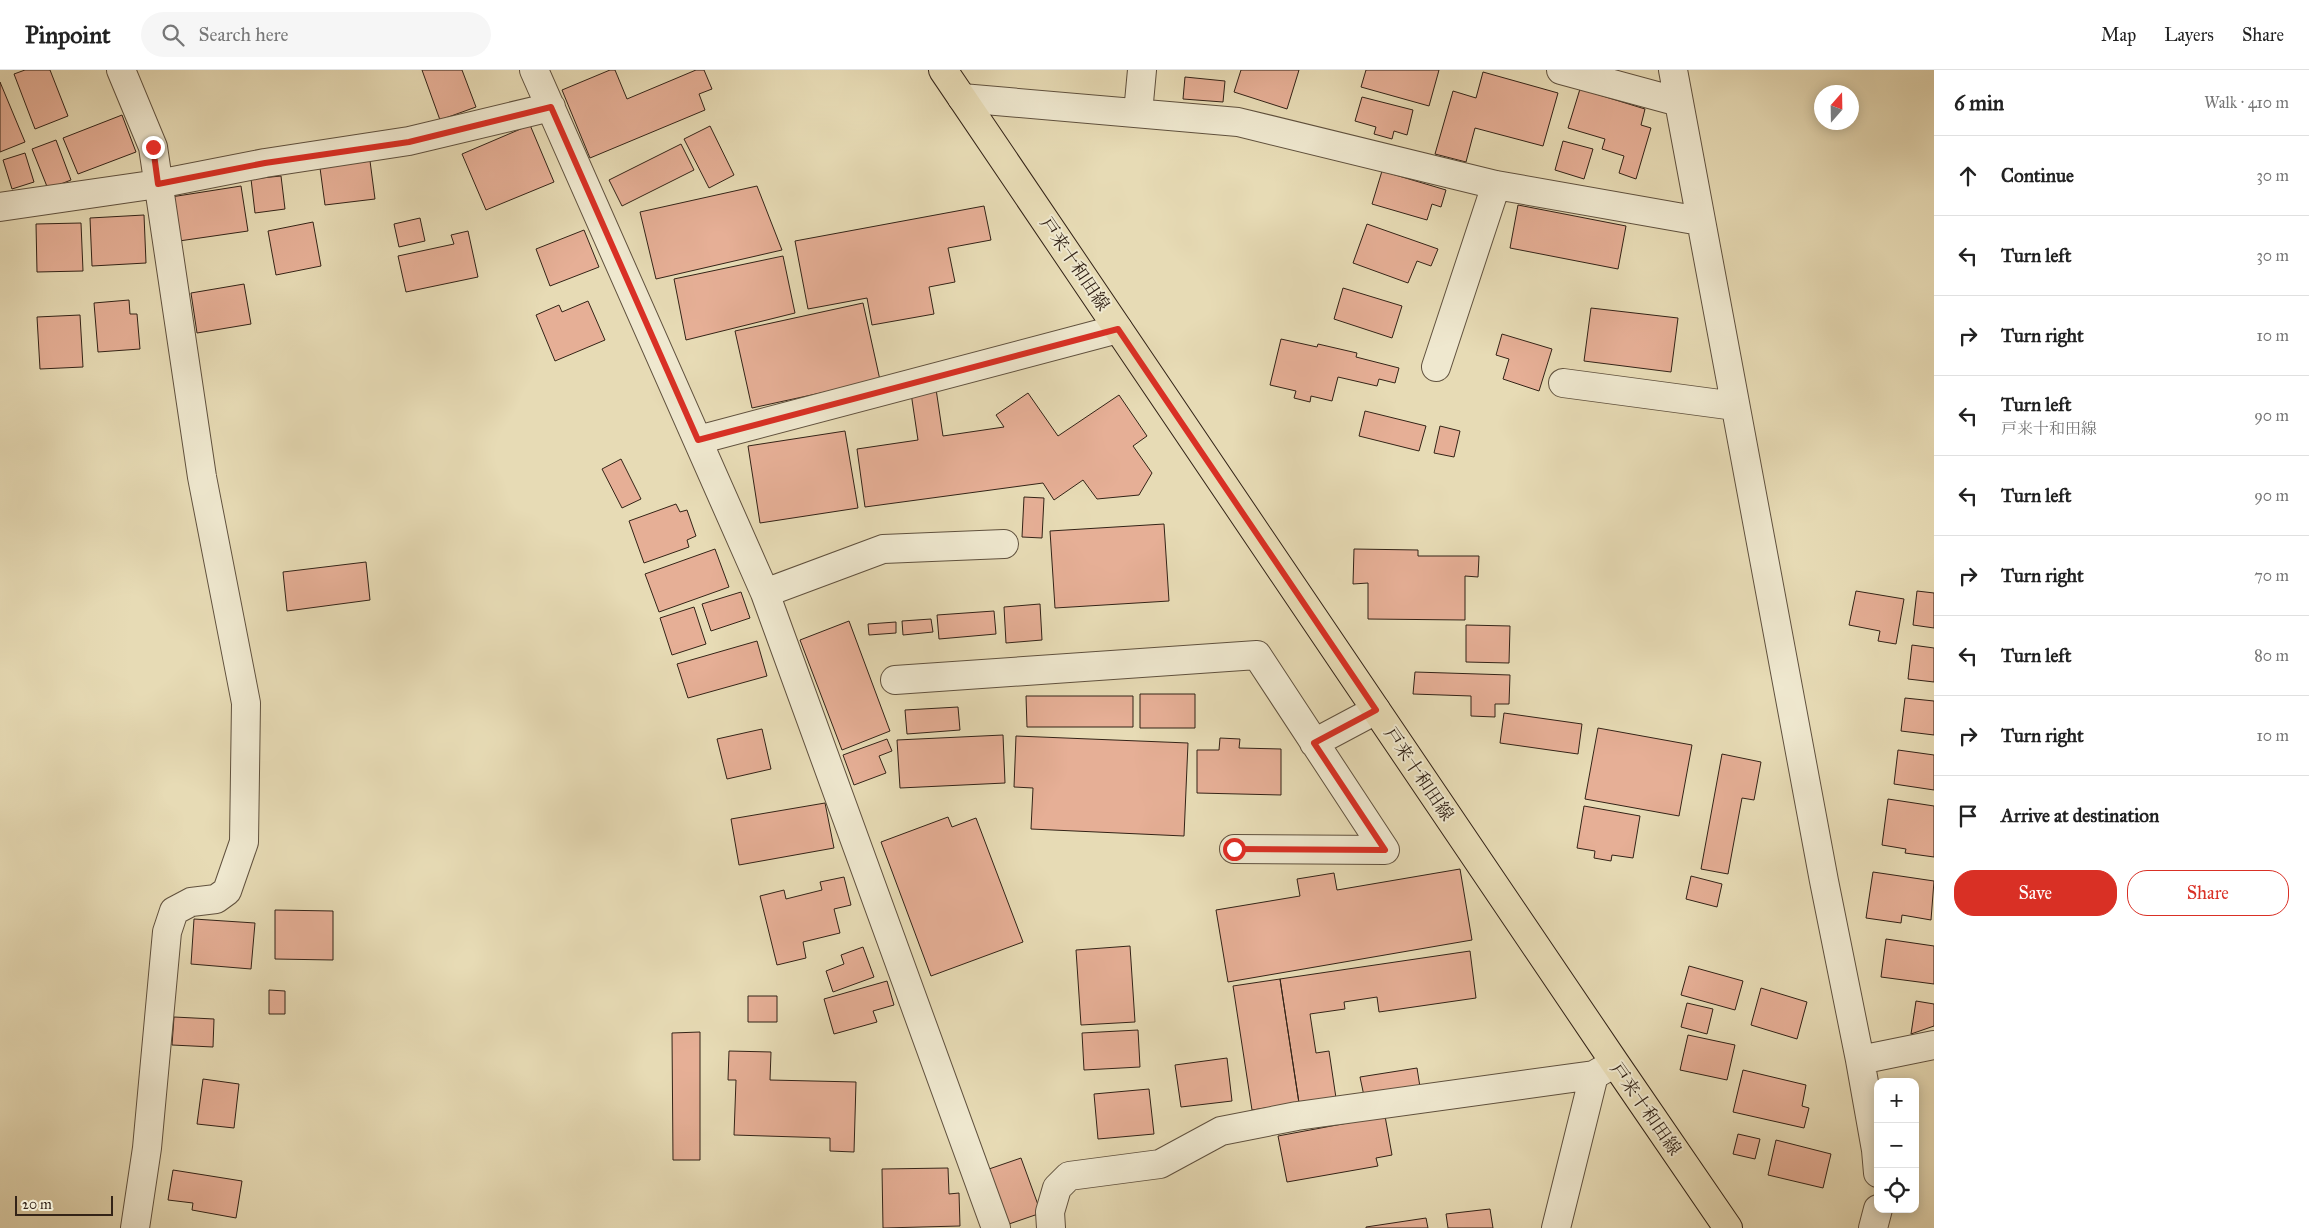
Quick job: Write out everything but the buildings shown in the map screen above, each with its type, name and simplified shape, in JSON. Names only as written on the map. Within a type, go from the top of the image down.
[{"type":"main road","name":"戸来十和田線","points":[[943,70],[1376,710],[1604,1069],[1728,1228]]},
{"type":"street","points":[[120,70],[153,147],[202,476],[246,703],[244,842],[227,891],[216,899],[191,902],[174,911],[167,932],[147,1148],[135,1228]]},
{"type":"street","points":[[534,70],[765,593],[996,1228]]},
{"type":"street","points":[[1138,113],[1142,70]]},
{"type":"street","points":[[1561,70],[1679,102]]},
{"type":"street","points":[[1673,70],[1824,881],[1860,1060],[1878,1168]]},
{"type":"street","points":[[962,98],[1238,122],[1496,185],[1700,221]]},
{"type":"street","points":[[0,207],[158,184],[265,163],[409,142],[551,107]]},
{"type":"street","points":[[1436,367],[1496,185]]},
{"type":"street","points":[[698,440],[1118,329]]},
{"type":"street","points":[[1563,383],[1735,406]]},
{"type":"street","points":[[765,593],[883,549],[1004,544]]},
{"type":"street","points":[[895,680],[1257,655],[1385,850],[1234,849]]},
{"type":"street","points":[[1314,743],[1376,710]]},
{"type":"street","points":[[1860,1060],[1934,1045]]},
{"type":"street","points":[[1051,1228],[1050,1212],[1057,1188],[1069,1176],[1160,1164],[1221,1131],[1297,1116],[1604,1069],[1556,1228]]},
{"type":"street","points":[[1873,1228],[1877,1213]]},
{"type":"route","points":[[153,147],[158,184],[265,163],[409,142],[551,107],[698,440],[1118,329],[1376,710],[1314,743],[1385,850],[1234,849]]}]
